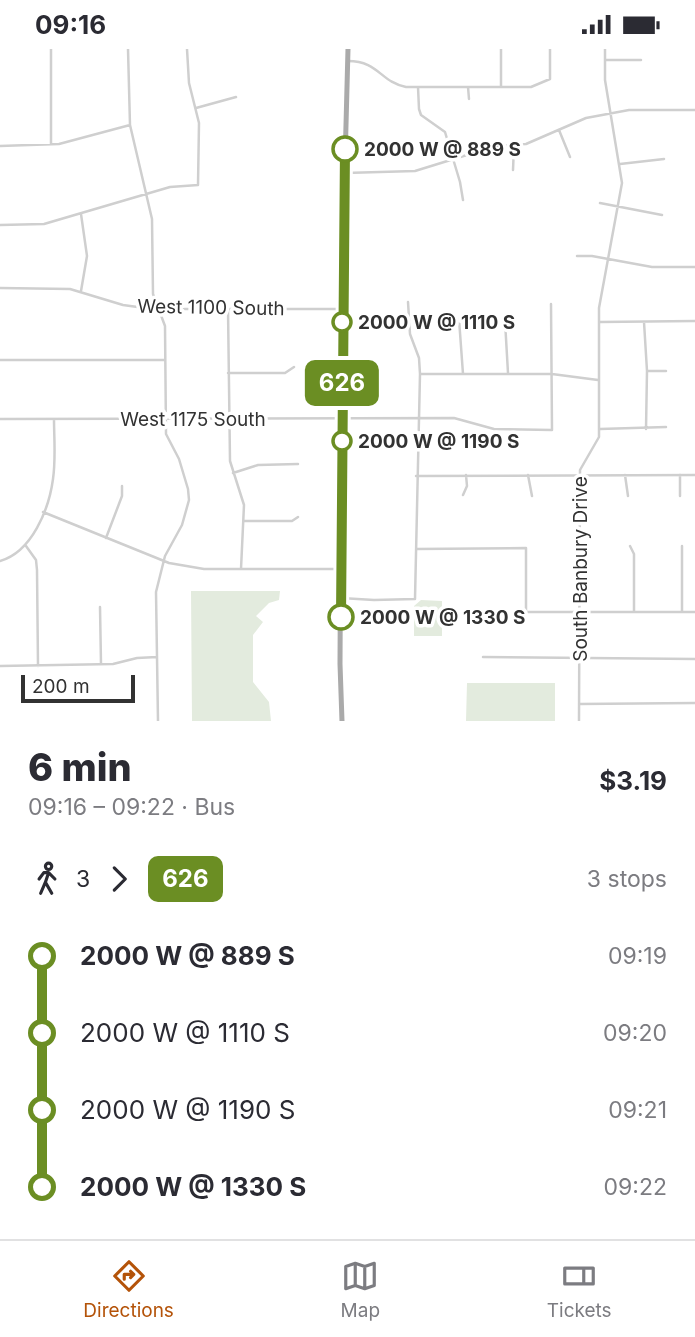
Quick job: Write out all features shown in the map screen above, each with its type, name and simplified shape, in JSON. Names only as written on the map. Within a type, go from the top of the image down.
[{"type":"main road","points":[[342,721],[342,309],[348,49]]},
{"type":"street","points":[[51,49],[51,145]]},
{"type":"street","points":[[128,49],[130,125],[152,219],[153,293],[165,326],[166,434],[179,459],[189,500],[182,525],[164,561],[156,592],[158,721]]},
{"type":"street","points":[[0,225],[44,224],[170,187],[198,185],[199,123],[189,83],[187,49]]},
{"type":"street","points":[[501,49],[501,87]]},
{"type":"street","points":[[348,61],[368,64],[397,85],[531,87],[550,79],[550,49]]},
{"type":"street","name":"South Banbury Drive","points":[[579,721],[580,475],[583,463],[596,444],[600,429],[599,308],[622,183],[606,80],[606,49]]},
{"type":"street","points":[[606,60],[641,60]]},
{"type":"street","points":[[418,87],[419,112],[444,130],[463,200]]},
{"type":"street","points":[[468,87],[468,99]]},
{"type":"street","points":[[196,108],[236,97]]},
{"type":"street","points":[[344,173],[407,173],[496,146],[526,144],[586,118],[629,110],[695,110]]},
{"type":"street","points":[[0,146],[51,145],[130,125]]},
{"type":"street","points":[[559,130],[570,157]]},
{"type":"street","points":[[513,170],[514,146]]},
{"type":"street","points":[[620,163],[664,159]]},
{"type":"street","points":[[600,202],[662,215]]},
{"type":"street","points":[[81,214],[87,256],[81,291]]},
{"type":"street","points":[[577,256],[592,256],[607,261],[652,267],[695,267]]},
{"type":"street","name":"West 1100 South","points":[[0,288],[48,287],[81,291],[123,305],[158,309],[342,309]]},
{"type":"street","points":[[341,598],[415,599],[419,358],[410,334],[408,302]]},
{"type":"street","points":[[551,304],[552,374]]},
{"type":"street","points":[[228,307],[230,461],[242,493],[244,521],[241,569]]},
{"type":"street","points":[[459,319],[463,374]]},
{"type":"street","points":[[505,321],[508,373]]},
{"type":"street","points":[[599,322],[695,321]]},
{"type":"street","points":[[644,322],[646,429]]},
{"type":"street","points":[[0,360],[166,360]]},
{"type":"street","points":[[228,373],[285,373],[294,367]]},
{"type":"street","points":[[647,371],[666,371]]},
{"type":"street","points":[[419,374],[552,374],[598,380]]},
{"type":"street","name":"West 1175 South","points":[[0,419],[419,417],[454,418],[494,429],[552,430],[552,374]]},
{"type":"street","points":[[0,561],[15,555],[26,546],[43,512],[54,476],[54,419]]},
{"type":"street","points":[[600,429],[666,427]]},
{"type":"street","points":[[233,473],[258,465],[298,464]]},
{"type":"street","points":[[680,474],[680,496]]},
{"type":"street","points":[[463,495],[467,486],[466,475]]},
{"type":"street","points":[[528,475],[532,496]]},
{"type":"street","points":[[625,475],[628,496]]},
{"type":"street","points":[[416,476],[695,475]]},
{"type":"street","points":[[106,538],[122,496],[122,486]]},
{"type":"street","points":[[43,512],[164,561],[204,569],[340,569]]},
{"type":"street","points":[[244,521],[292,521],[298,517]]},
{"type":"street","points":[[26,546],[36,560],[38,666]]},
{"type":"street","points":[[630,546],[634,554],[634,611]]},
{"type":"street","points":[[681,611],[682,546]]},
{"type":"street","points":[[416,549],[526,548],[526,612],[695,611]]},
{"type":"street","points":[[100,607],[101,664]]},
{"type":"street","points":[[0,666],[113,664],[137,658],[157,657]]},
{"type":"street","points":[[483,657],[695,659]]},
{"type":"street","points":[[579,704],[695,703]]},
{"type":"shaded area","points":[[191,591],[280,591],[279,600],[269,603],[256,616],[263,622],[253,635],[253,682],[269,702],[271,721],[192,721]]},
{"type":"shaded area","points":[[421,600],[442,601],[442,636],[414,636],[414,606]]},
{"type":"shaded area","points":[[467,683],[555,683],[555,721],[466,721]]},
{"type":"bus line","name":"626","points":[[341,617],[345,149]]},
{"type":"place","name":"2000 W @ 889 S","points":[[345,149]]},
{"type":"place","name":"2000 W @ 1110 S","points":[[342,322]]},
{"type":"place","name":"2000 W @ 1190 S","points":[[342,441]]},
{"type":"place","name":"2000 W @ 1330 S","points":[[341,617]]}]
